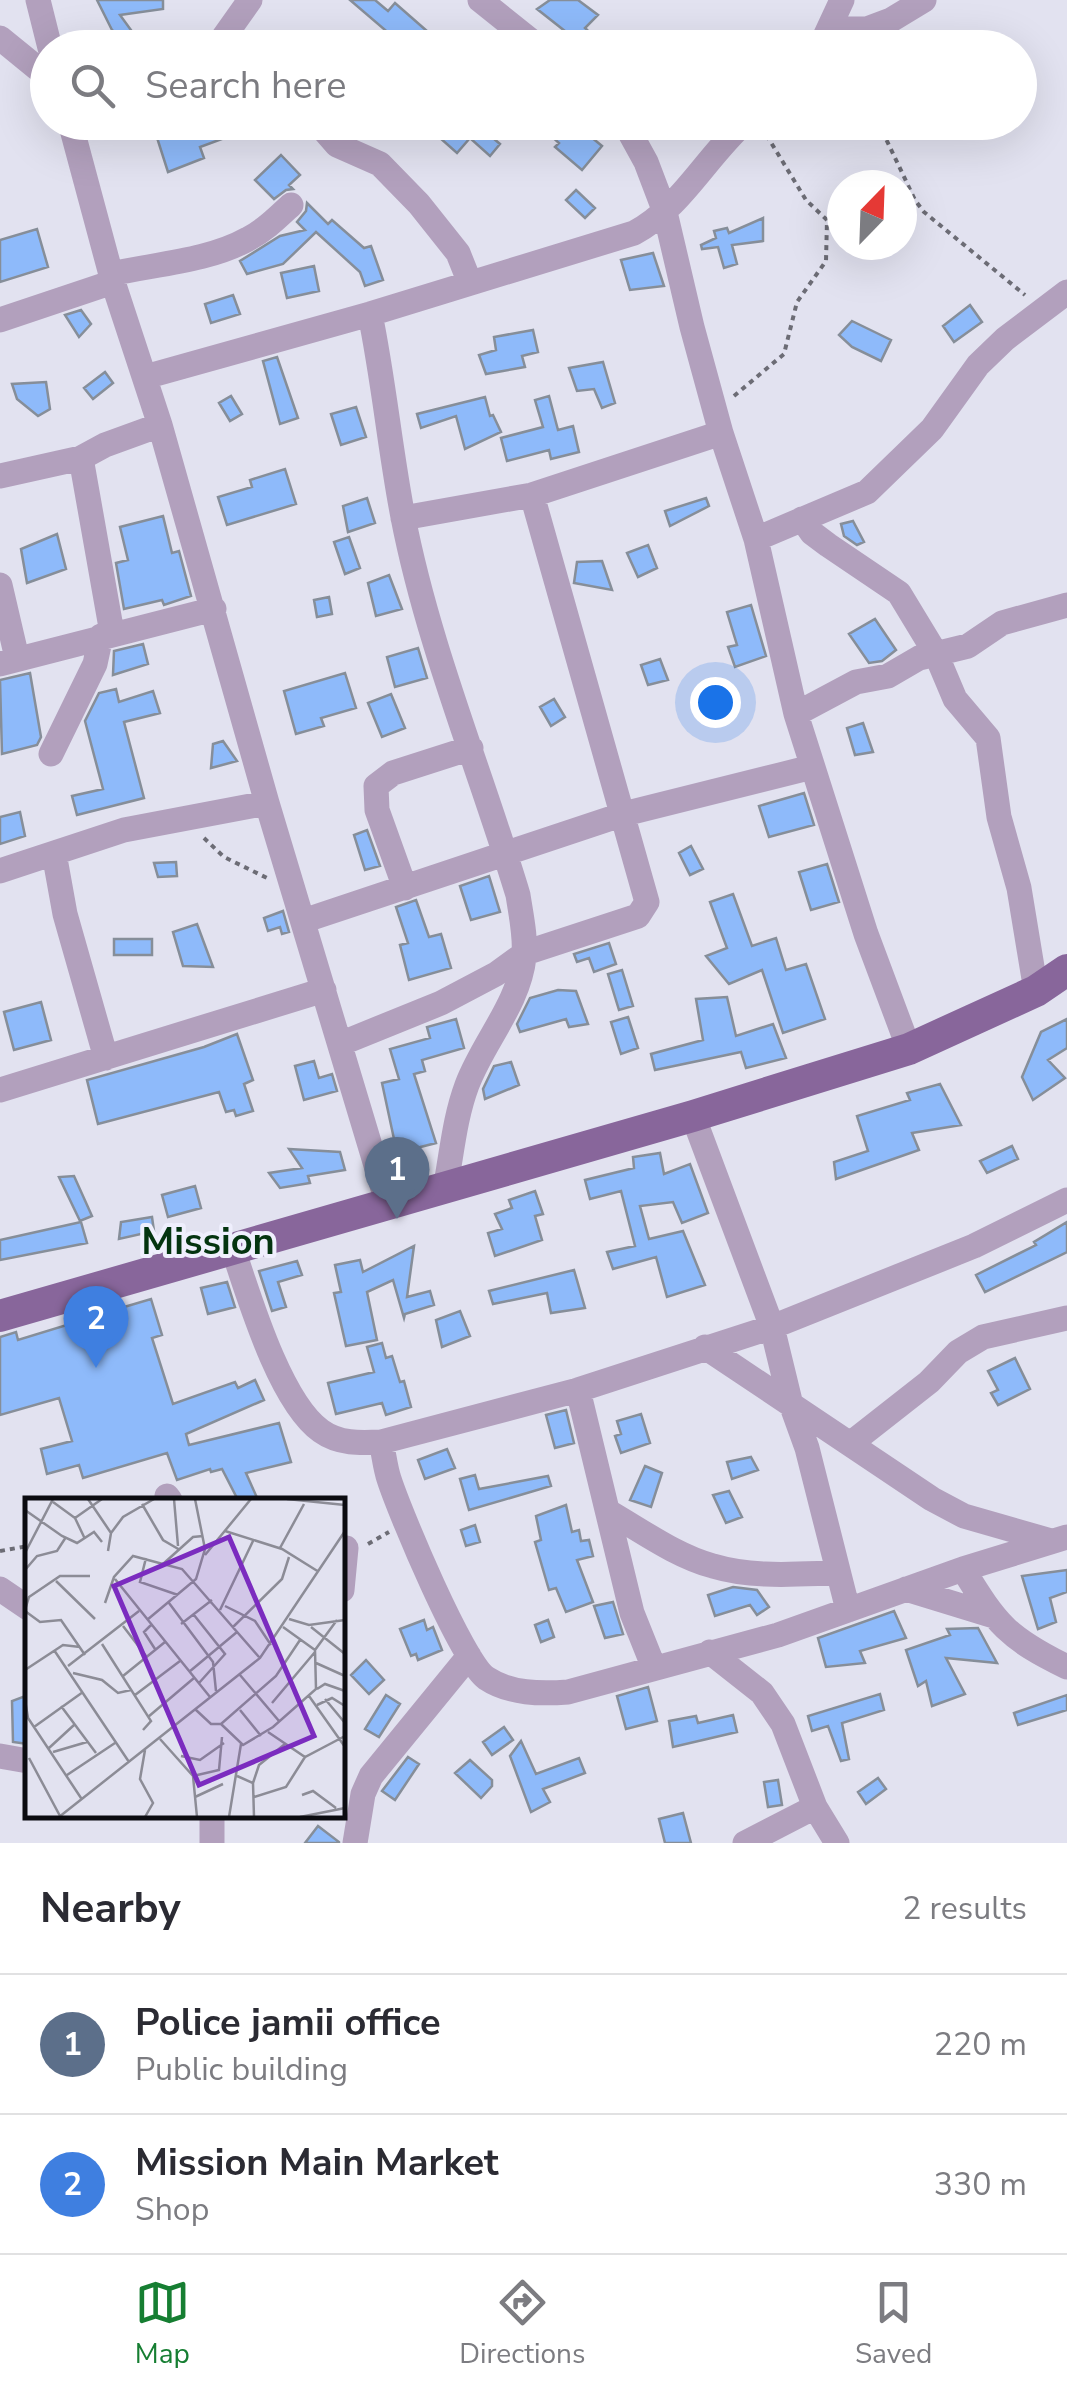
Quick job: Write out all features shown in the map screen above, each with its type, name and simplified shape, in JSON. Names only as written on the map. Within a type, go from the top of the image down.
[{"type":"main road","points":[[0,1316],[446,1184],[694,1116],[909,1049],[1036,991],[1067,970]]},
{"type":"street","points":[[38,0],[46,30]]},
{"type":"street","points":[[229,30],[250,0]]},
{"type":"street","points":[[480,0],[518,30]]},
{"type":"street","points":[[830,30],[842,0]]},
{"type":"street","points":[[845,30],[867,29],[891,20],[924,0]]},
{"type":"street","points":[[0,38],[30,63]]},
{"type":"street","points":[[75,140],[112,278],[146,377],[267,803],[388,1202]]},
{"type":"street","points":[[333,140],[380,164],[419,204],[458,253],[470,283]]},
{"type":"street","points":[[634,140],[665,212],[718,422],[756,539],[797,718],[866,934],[909,1049]]},
{"type":"street","points":[[146,377],[370,314],[634,232],[665,212],[727,140]]},
{"type":"street","points":[[0,320],[112,278],[244,242],[291,205]]},
{"type":"street","points":[[756,539],[867,492],[932,430],[978,365],[1067,292]]},
{"type":"street","points":[[370,314],[403,518],[430,624],[518,895],[524,953],[510,1003],[467,1086],[457,1118],[446,1184]]},
{"type":"street","points":[[403,518],[532,494],[718,422]]},
{"type":"street","points":[[0,476],[82,458],[160,425]]},
{"type":"street","points":[[52,754],[107,635],[82,458]]},
{"type":"street","points":[[340,1044],[441,1003],[496,974],[524,953],[638,916],[647,902],[532,494]]},
{"type":"street","points":[[802,519],[820,539],[899,593],[936,654],[955,699],[988,738],[999,817],[1019,888],[1036,991]]},
{"type":"street","points":[[0,585],[9,661],[214,609]]},
{"type":"street","points":[[766,778],[780,760],[797,718],[834,691],[888,676],[919,658],[968,646],[1002,623],[1067,606]]},
{"type":"street","points":[[404,888],[377,810],[376,786],[393,773],[471,748]]},
{"type":"street","points":[[303,921],[624,814],[812,767]]},
{"type":"street","points":[[0,871],[124,830],[267,803]]},
{"type":"street","points":[[54,853],[75,950],[106,1058]]},
{"type":"street","points":[[0,1090],[324,990]]},
{"type":"street","points":[[694,1116],[772,1327],[848,1610]]},
{"type":"street","points":[[233,1249],[260,1330],[298,1405],[321,1431],[350,1443],[381,1442],[578,1390],[772,1327],[974,1246],[1067,1200]]},
{"type":"street","points":[[850,1444],[928,1382],[958,1352],[983,1337],[1067,1318]]},
{"type":"street","points":[[705,1346],[964,1516],[1059,1539]]},
{"type":"street","points":[[578,1390],[632,1613],[654,1668]]},
{"type":"street","points":[[381,1442],[402,1516],[469,1656],[485,1677],[514,1690],[541,1694],[568,1692],[778,1635],[1059,1539]]},
{"type":"street","points":[[609,1512],[682,1554],[712,1566],[754,1574],[837,1573]]},
{"type":"street","points":[[345,1558],[346,1548]]},
{"type":"street","points":[[962,1570],[994,1616],[1025,1647],[1067,1667]]},
{"type":"street","points":[[0,1590],[25,1606]]},
{"type":"street","points":[[906,1590],[994,1616]]},
{"type":"street","points":[[710,1652],[762,1692],[784,1724],[814,1807],[838,1843]]},
{"type":"street","points":[[355,1843],[370,1776],[469,1656]]},
{"type":"street","points":[[0,1756],[25,1761]]},
{"type":"street","points":[[745,1843],[814,1807]]},
{"type":"path","points":[[718,422],[784,354],[797,302],[826,261],[827,220],[800,192],[770,140]]},
{"type":"path","points":[[886,140],[914,200],[924,212],[1044,311]]},
{"type":"path","points":[[190,818],[211,847],[224,857],[293,889]]},
{"type":"path","points":[[346,1548],[371,1544],[391,1531],[402,1516]]},
{"type":"path","points":[[0,1552],[25,1547]]},
{"type":"building","points":[[97,0],[163,0],[163,9],[120,15],[131,30],[112,30]]},
{"type":"building","points":[[350,0],[375,0],[388,11],[395,3],[426,30],[385,30]]},
{"type":"building","points":[[550,0],[578,0],[598,15],[587,30],[564,30],[537,9]]},
{"type":"building","points":[[158,140],[219,140],[200,147],[204,158],[168,172]]},
{"type":"building","points":[[442,140],[468,140],[457,153]]},
{"type":"building","points":[[472,140],[495,140],[500,144],[490,156]]},
{"type":"building","points":[[556,140],[595,140],[602,146],[582,170],[555,147],[559,143]]},
{"type":"building","points":[[281,155],[300,175],[289,185],[293,189],[274,199],[255,180]]},
{"type":"building","points":[[576,190],[595,208],[585,218],[566,200]]},
{"type":"building","points":[[307,203],[328,224],[332,220],[364,248],[371,246],[383,280],[365,286],[360,272],[316,232],[283,264],[247,274],[240,261],[280,236],[305,230],[297,222]]},
{"type":"building","points":[[763,218],[763,241],[732,245],[737,264],[724,268],[718,247],[702,249],[701,245],[716,238],[714,231],[727,228],[729,233]]},
{"type":"building","points":[[37,229],[48,267],[0,282],[0,240]]},
{"type":"building","points":[[653,253],[664,286],[630,290],[621,260]]},
{"type":"building","points":[[314,266],[319,291],[287,298],[281,273]]},
{"type":"building","points":[[233,295],[240,314],[211,323],[205,304]]},
{"type":"building","points":[[970,305],[982,322],[954,342],[943,326]]},
{"type":"building","points":[[81,310],[91,324],[79,337],[65,315]]},
{"type":"building","points":[[852,321],[891,340],[881,361],[852,347],[839,335]]},
{"type":"building","points":[[533,330],[538,352],[522,356],[525,367],[486,374],[479,355],[496,350],[494,337]]},
{"type":"building","points":[[277,357],[298,418],[280,424],[263,361]]},
{"type":"building","points":[[603,362],[615,403],[602,408],[594,389],[577,391],[569,368]]},
{"type":"building","points":[[105,372],[113,383],[93,399],[84,388]]},
{"type":"building","points":[[46,382],[50,409],[38,416],[17,399],[12,384]]},
{"type":"building","points":[[231,396],[242,414],[230,421],[219,403]]},
{"type":"building","points":[[549,396],[558,430],[573,426],[579,452],[551,459],[549,450],[507,461],[501,438],[543,427],[535,400]]},
{"type":"building","points":[[485,397],[490,416],[493,415],[501,432],[465,449],[456,416],[421,428],[417,414]]},
{"type":"building","points":[[356,407],[366,437],[341,445],[331,414]]},
{"type":"building","points":[[285,469],[296,504],[227,525],[218,497],[252,487],[250,480]]},
{"type":"building","points":[[367,498],[375,523],[348,532],[343,506]]},
{"type":"building","points":[[706,498],[709,506],[670,526],[665,511]]},
{"type":"building","points":[[163,516],[172,553],[179,551],[191,596],[164,605],[162,600],[124,609],[116,563],[128,560],[120,527]]},
{"type":"building","points":[[853,521],[864,542],[857,545],[844,536],[841,524]]},
{"type":"building","points":[[57,534],[66,569],[27,583],[21,549]]},
{"type":"building","points":[[349,537],[360,568],[345,574],[334,542]]},
{"type":"building","points":[[648,545],[657,568],[638,577],[627,553]]},
{"type":"building","points":[[602,561],[612,590],[574,583],[577,562]]},
{"type":"building","points":[[389,575],[402,609],[376,616],[368,583]]},
{"type":"building","points":[[329,597],[332,614],[317,617],[314,600]]},
{"type":"building","points":[[751,605],[766,656],[735,667],[728,647],[737,645],[727,612]]},
{"type":"building","points":[[875,619],[896,650],[882,661],[869,663],[849,634]]},
{"type":"building","points":[[143,644],[148,664],[113,675],[114,651]]},
{"type":"building","points":[[418,648],[427,678],[395,687],[387,657]]},
{"type":"building","points":[[660,659],[668,680],[648,685],[641,665]]},
{"type":"building","points":[[30,673],[41,737],[37,745],[2,754],[0,680]]},
{"type":"building","points":[[345,673],[356,708],[321,718],[324,726],[296,734],[284,691]]},
{"type":"building","points":[[116,689],[119,702],[153,691],[160,713],[124,722],[144,798],[77,815],[72,796],[103,789],[85,721],[99,693]]},
{"type":"building","points":[[391,694],[405,728],[382,737],[368,703]]},
{"type":"building","points":[[554,699],[565,717],[551,726],[540,707]]},
{"type":"building","points":[[863,723],[873,752],[855,755],[847,728]]},
{"type":"building","points":[[223,741],[237,761],[211,768],[213,744]]},
{"type":"building","points":[[804,793],[814,825],[769,837],[759,806]]},
{"type":"building","points":[[20,812],[25,836],[0,844],[0,817]]},
{"type":"building","points":[[367,830],[380,866],[365,870],[354,835]]},
{"type":"building","points":[[691,846],[703,869],[690,875],[679,853]]},
{"type":"building","points":[[176,862],[177,876],[158,877],[154,863]]},
{"type":"building","points":[[827,864],[839,902],[811,910],[799,872]]},
{"type":"building","points":[[489,876],[500,912],[471,920],[460,886]]},
{"type":"building","points":[[733,894],[752,946],[776,938],[786,970],[806,964],[825,1019],[783,1033],[762,970],[729,984],[706,956],[727,948],[710,902]]},
{"type":"building","points":[[416,900],[429,937],[441,934],[451,968],[409,980],[400,945],[408,943],[396,907]]},
{"type":"building","points":[[283,911],[289,932],[282,934],[280,927],[268,931],[264,918]]},
{"type":"building","points":[[197,924],[213,967],[183,966],[173,932]]},
{"type":"building","points":[[114,939],[152,939],[152,955],[114,955]]},
{"type":"building","points":[[609,943],[616,964],[594,972],[589,958],[577,962],[574,954]]},
{"type":"building","points":[[622,970],[633,1006],[619,1010],[608,974]]},
{"type":"building","points":[[558,990],[576,991],[588,1024],[569,1027],[566,1019],[520,1032],[517,1024],[530,998]]},
{"type":"building","points":[[727,997],[736,1036],[773,1024],[786,1058],[746,1068],[741,1052],[655,1070],[651,1054],[703,1040],[696,999]]},
{"type":"building","points":[[41,1002],[51,1040],[14,1050],[4,1012]]},
{"type":"building","points":[[628,1017],[638,1048],[621,1054],[611,1022]]},
{"type":"building","points":[[456,1019],[464,1048],[422,1060],[425,1071],[414,1074],[436,1143],[397,1153],[382,1083],[399,1079],[390,1049],[430,1038],[427,1027]]},
{"type":"building","points":[[1067,1019],[1067,1048],[1048,1060],[1065,1078],[1033,1100],[1022,1077],[1041,1032]]},
{"type":"building","points":[[237,1034],[253,1080],[244,1084],[253,1111],[236,1116],[234,1110],[226,1112],[219,1092],[98,1124],[87,1080]]},
{"type":"building","points":[[314,1061],[319,1078],[332,1074],[337,1091],[304,1100],[295,1066]]},
{"type":"building","points":[[511,1062],[519,1085],[485,1099],[483,1089],[494,1066]]},
{"type":"building","points":[[940,1084],[961,1125],[912,1133],[919,1150],[836,1179],[834,1162],[868,1151],[857,1116],[910,1100],[907,1093]]},
{"type":"building","points":[[1012,1146],[1018,1159],[987,1173],[980,1161]]},
{"type":"building","points":[[289,1149],[340,1152],[345,1170],[308,1176],[310,1183],[280,1188],[269,1173],[302,1168]]},
{"type":"building","points":[[660,1153],[664,1174],[690,1164],[708,1213],[682,1223],[673,1202],[640,1206],[649,1239],[683,1231],[705,1285],[667,1297],[656,1257],[613,1269],[607,1252],[635,1246],[621,1191],[590,1199],[585,1180],[634,1168],[633,1157]]},
{"type":"building","points":[[74,1176],[92,1216],[80,1221],[59,1177]]},
{"type":"building","points":[[195,1186],[201,1208],[168,1217],[162,1195]]},
{"type":"building","points":[[535,1191],[543,1214],[535,1216],[542,1240],[495,1256],[488,1233],[502,1229],[495,1214],[512,1208],[509,1200]]},
{"type":"building","points":[[152,1217],[154,1231],[119,1239],[121,1222]]},
{"type":"building","points":[[81,1222],[87,1243],[0,1260],[0,1240]]},
{"type":"building","points":[[1067,1222],[1067,1252],[985,1292],[976,1275],[1036,1245],[1034,1242]]},
{"type":"building","points":[[414,1246],[407,1297],[430,1291],[434,1305],[405,1314],[404,1318],[393,1280],[367,1292],[377,1340],[346,1346],[334,1293],[341,1292],[335,1265],[360,1260],[363,1272]]},
{"type":"building","points":[[297,1261],[302,1275],[278,1282],[286,1307],[272,1311],[259,1271]]},
{"type":"building","points":[[574,1270],[585,1308],[551,1313],[547,1293],[493,1304],[489,1291]]},
{"type":"building","points":[[227,1282],[235,1307],[208,1314],[201,1288]]},
{"type":"building","points":[[151,1299],[162,1335],[152,1338],[173,1404],[235,1382],[238,1388],[255,1380],[264,1400],[186,1434],[189,1445],[279,1423],[291,1462],[246,1473],[257,1498],[237,1498],[222,1469],[177,1480],[167,1453],[83,1478],[79,1465],[47,1474],[41,1449],[72,1441],[59,1398],[0,1415],[0,1337],[16,1332],[18,1340],[109,1312],[113,1326],[114,1310]]},
{"type":"building","points":[[460,1311],[470,1336],[442,1347],[436,1320]]},
{"type":"building","points":[[382,1343],[386,1358],[392,1356],[400,1382],[404,1381],[411,1407],[386,1415],[382,1403],[336,1414],[328,1383],[374,1372],[367,1347]]},
{"type":"building","points":[[1015,1358],[1030,1389],[998,1405],[991,1393],[998,1390],[988,1371]]},
{"type":"building","points":[[566,1410],[574,1443],[555,1448],[546,1415]]},
{"type":"building","points":[[641,1414],[650,1443],[621,1453],[615,1436],[621,1434],[617,1421]]},
{"type":"building","points":[[447,1449],[455,1468],[425,1479],[418,1460]]},
{"type":"building","points":[[751,1457],[758,1470],[732,1479],[727,1462]]},
{"type":"building","points":[[645,1466],[662,1473],[651,1507],[630,1500]]},
{"type":"building","points":[[475,1475],[479,1489],[548,1476],[551,1486],[469,1510],[460,1479]]},
{"type":"building","points":[[729,1491],[742,1517],[726,1523],[713,1495]]},
{"type":"building","points":[[566,1505],[572,1532],[579,1530],[581,1541],[589,1540],[593,1556],[577,1560],[593,1602],[566,1612],[556,1588],[549,1590],[535,1542],[541,1540],[536,1516]]},
{"type":"building","points":[[475,1525],[480,1542],[466,1546],[461,1530]]},
{"type":"building","points":[[1067,1570],[1067,1592],[1050,1598],[1056,1622],[1038,1629],[1022,1576]]},
{"type":"building","points":[[733,1587],[757,1590],[769,1607],[757,1615],[750,1605],[715,1616],[708,1595]]},
{"type":"building","points":[[613,1602],[623,1634],[605,1638],[594,1606]]},
{"type":"building","points":[[894,1611],[906,1638],[860,1651],[865,1663],[826,1667],[818,1638]]},
{"type":"building","points":[[424,1620],[427,1630],[433,1627],[442,1650],[418,1660],[416,1654],[411,1656],[400,1629]]},
{"type":"building","points":[[548,1620],[554,1637],[541,1642],[535,1625]]},
{"type":"building","points":[[978,1628],[997,1663],[946,1658],[965,1694],[932,1706],[926,1681],[918,1686],[906,1650],[950,1635],[947,1629]]},
{"type":"building","points":[[366,1660],[384,1680],[369,1694],[351,1675]]},
{"type":"building","points":[[648,1687],[657,1721],[626,1729],[617,1696]]},
{"type":"building","points":[[880,1694],[884,1710],[842,1723],[849,1759],[841,1761],[828,1726],[812,1731],[808,1716]]},
{"type":"building","points":[[386,1695],[400,1704],[379,1737],[365,1729]]},
{"type":"building","points":[[1067,1695],[1067,1710],[1018,1725],[1014,1713]]},
{"type":"building","points":[[25,1696],[25,1744],[13,1742],[12,1701]]},
{"type":"building","points":[[733,1715],[737,1732],[673,1747],[669,1721],[696,1716],[698,1723]]},
{"type":"building","points":[[504,1727],[513,1740],[492,1755],[483,1742]]},
{"type":"building","points":[[521,1741],[536,1774],[579,1758],[585,1773],[543,1789],[550,1802],[531,1812],[510,1756]]},
{"type":"building","points":[[408,1757],[419,1764],[395,1800],[382,1791]]},
{"type":"building","points":[[470,1760],[492,1780],[492,1786],[481,1798],[455,1773]]},
{"type":"building","points":[[878,1778],[886,1789],[866,1804],[858,1792]]},
{"type":"building","points":[[778,1780],[782,1805],[768,1807],[764,1782]]},
{"type":"building","points":[[683,1813],[691,1843],[665,1843],[659,1819]]},
{"type":"building","points":[[318,1826],[339,1842],[339,1843],[305,1843]]},
{"type":"place","name":"Police jamii office","points":[[397,1219]]},
{"type":"place","name":"Mission Main Market","points":[[96,1368]]},
{"type":"district","name":"Mission","points":[[208,1241]]}]
